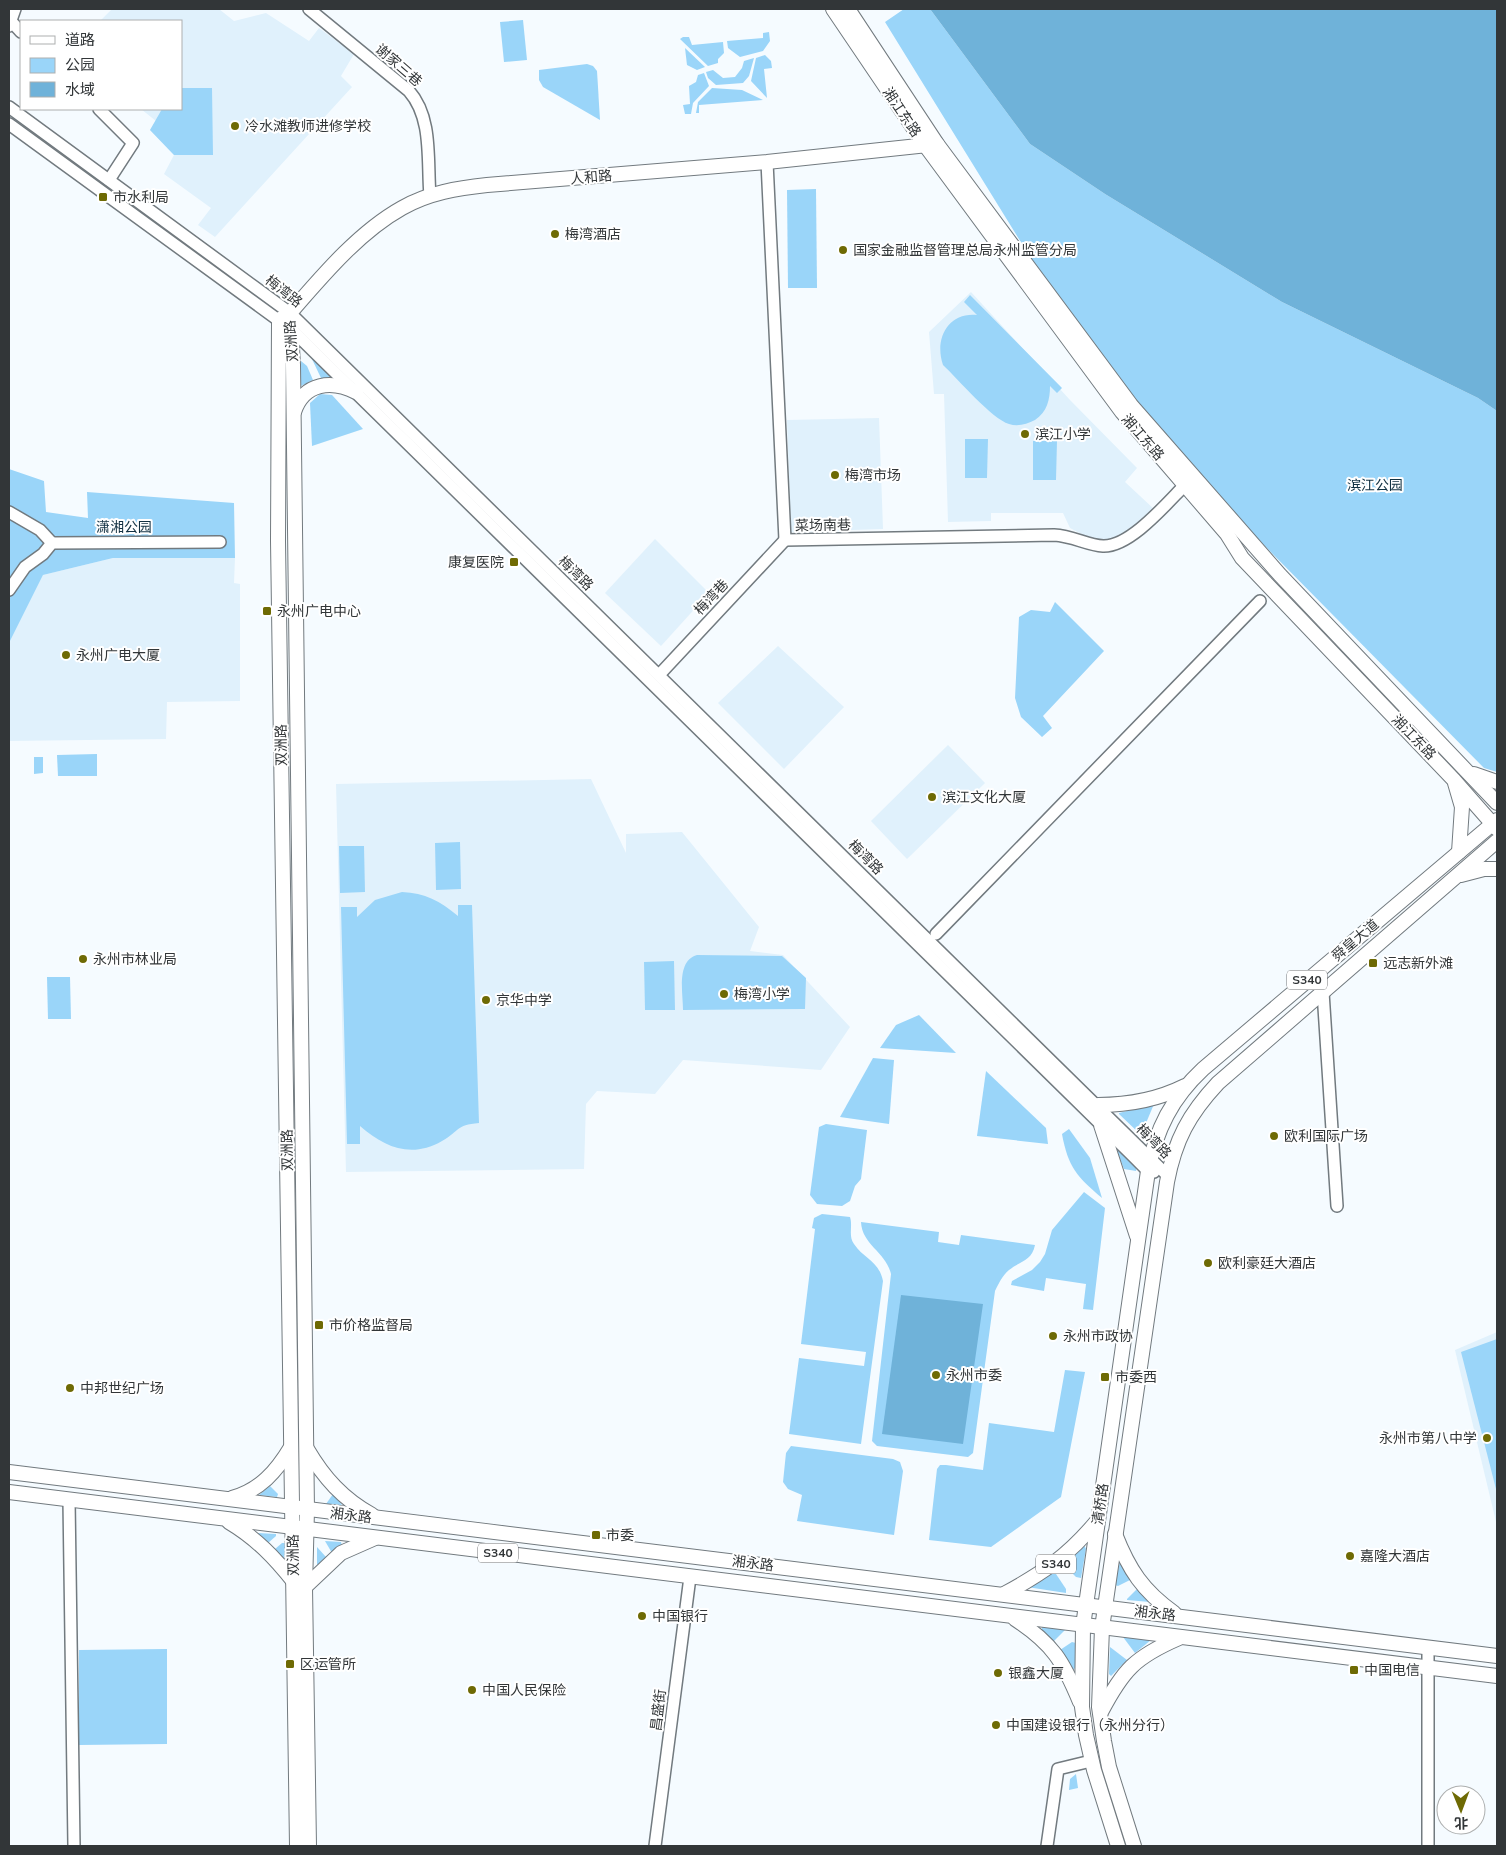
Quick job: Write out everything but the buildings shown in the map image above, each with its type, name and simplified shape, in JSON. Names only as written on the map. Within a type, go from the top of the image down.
[{"type":"main road","name":"湘江东路","points":[[833,9],[1122,412],[1227,534],[1242,558],[1496,824]]},
{"type":"main road","name":"湘江东路","points":[[848,9],[931,145],[1130,405],[1280,575],[1497,803]]},
{"type":"main road","name":"人和路","points":[[285,316],[371,231],[402,208],[430,196],[487,185],[767,162],[931,145]]},
{"type":"main road","name":"双洲路","points":[[285,316],[292,330],[306,1391],[307,1510],[300,1528]]},
{"type":"main road","name":"双洲路","points":[[285,316],[278,460],[291,1447],[293,1508],[300,1528],[297,1846]]},
{"type":"main road","points":[[293,415],[300,397],[319,385],[340,386],[356,392]]},
{"type":"main road","points":[[278,460],[294,460]]},
{"type":"main road","points":[[1434,759],[1445,747]]},
{"type":"main road","points":[[1470,773],[1497,782]]},
{"type":"main road","points":[[1454,780],[1462,807],[1459,852]]},
{"type":"main road","name":"舜皇大道","points":[[1149,1165],[1158,1132],[1186,1085],[1459,852],[1496,824]]},
{"type":"main road","name":"舜皇大道","points":[[1168,1176],[1175,1148],[1185,1124],[1200,1103],[1236,1068],[1497,841]]},
{"type":"main road","points":[[1458,875],[1484,869],[1497,869]]},
{"type":"main road","points":[[1138,1241],[1100,1115],[1155,1099],[1186,1085]]},
{"type":"main road","name":"清桥路","points":[[1118,1846],[1091,1762],[1082,1707],[1083,1626],[1149,1165]]},
{"type":"main road","name":"清桥路","points":[[1134,1846],[1109,1767],[1099,1711],[1102,1628],[1168,1176]]},
{"type":"main road","points":[[291,1392],[306,1391]]},
{"type":"main road","points":[[227,1500],[245,1494],[259,1486],[276,1470],[291,1447]]},
{"type":"main road","points":[[306,1447],[335,1488],[358,1507],[377,1518]]},
{"type":"main road","name":"湘永路","points":[[9,1472],[1497,1656]]},
{"type":"main road","name":"湘永路","points":[[9,1492],[1497,1676]]},
{"type":"main road","points":[[200,1516],[202,1496]]},
{"type":"main road","points":[[224,1519],[244,1531],[262,1546],[300,1585],[336,1556],[357,1544],[378,1537]]},
{"type":"main road","points":[[1097,1522],[1116,1530],[1126,1563],[1138,1580],[1152,1598],[1177,1615]]},
{"type":"main road","name":"S340","points":[[1004,1594],[1057,1563],[1077,1545],[1097,1522]]},
{"type":"main road","points":[[444,1546],[446,1526]]},
{"type":"main road","name":"双洲路","points":[[300,1585],[309,1846]]},
{"type":"main road","points":[[1012,1617],[1052,1648],[1067,1671],[1082,1707],[1099,1711],[1131,1666],[1151,1650],[1180,1638]]},
{"type":"street","points":[[15,9],[10,22],[20,31]]},
{"type":"street","name":"谢家三巷","points":[[309,9],[409,90],[417,100],[425,122],[430,196]]},
{"type":"street","name":"梅湾路","points":[[9,107],[109,180],[285,316],[659,675],[1149,1165],[1168,1176]]},
{"type":"street","points":[[100,110],[134,143],[109,180]]},
{"type":"street","name":"梅湾路","points":[[9,124],[285,316]]},
{"type":"street","name":"菜场南巷","points":[[767,162],[785,540],[1068,535],[1101,546],[1112,545],[1130,537],[1185,485]]},
{"type":"street","name":"梅湾路","points":[[292,330],[1100,1115]]},
{"type":"street","points":[[9,512],[40,530],[52,543],[220,542]]},
{"type":"street","name":"梅湾巷","points":[[659,675],[785,540]]},
{"type":"street","points":[[9,590],[25,567],[43,554],[52,543]]},
{"type":"street","points":[[936,934],[1260,601]]},
{"type":"street","points":[[1323,992],[1337,1206]]},
{"type":"street","points":[[69,1500],[74,1846]]},
{"type":"street","name":"昌盛街","points":[[655,1846],[690,1577]]},
{"type":"street","points":[[1428,1647],[1428,1846]]},
{"type":"street","points":[[1047,1846],[1054,1812],[1058,1769],[1091,1762]]},
{"type":"shaded area","name":"冷水滩教师进修学校","points":[[112,9],[219,9],[234,21],[266,13],[309,41],[319,28],[354,54],[341,76],[352,87],[215,237],[198,225],[211,208],[164,174],[174,155],[150,130],[156,121],[142,110],[182,110],[182,20],[101,20]]},
{"type":"shaded area","name":"滨江小学","points":[[971,292],[1070,400],[1137,468],[1125,482],[1154,509],[1122,538],[1108,542],[1093,540],[1070,528],[1063,513],[991,513],[991,521],[948,522],[944,394],[934,394],[929,332]]},
{"type":"shaded area","name":"梅湾市场","points":[[879,418],[883,529],[791,532],[787,420]]},
{"type":"shaded area","points":[[655,539],[709,593],[661,646],[605,593]]},
{"type":"shaded area","points":[[113,558],[235,558],[234,583],[240,584],[240,701],[167,702],[166,739],[9,741],[9,643],[43,575]]},
{"type":"shaded area","points":[[778,646],[844,707],[784,769],[718,703]]},
{"type":"shaded area","name":"滨江文化大厦","points":[[948,745],[985,783],[907,859],[871,821]]},
{"type":"shaded area","name":"京华中学","points":[[591,779],[626,853],[626,834],[682,832],[759,927],[750,951],[783,955],[850,1027],[821,1070],[683,1060],[655,1094],[597,1091],[586,1104],[584,1169],[346,1172],[336,784]]},
{"type":"shaded area","name":"永州市第八中学","points":[[1497,1332],[1497,1526],[1455,1350]]},
{"type":"green space","name":"滨江公园","points":[[904,9],[930,9],[1030,144],[1105,194],[1282,302],[1478,398],[1497,411],[1497,772],[1484,768],[1244,525],[1170,442],[1121,382],[1038,270],[885,22]]},
{"type":"green space","points":[[523,20],[527,60],[504,62],[500,22]]},
{"type":"green space","points":[[769,32],[770,41],[763,51],[740,57],[728,48],[727,41],[763,38],[763,33]]},
{"type":"green space","points":[[689,37],[692,45],[723,42],[724,53],[718,59],[718,63],[708,66],[680,39]]},
{"type":"green space","points":[[685,48],[705,67],[697,70],[687,65]]},
{"type":"green space","points":[[765,55],[771,61],[772,68],[764,69],[767,98],[751,81],[756,58]]},
{"type":"green space","points":[[754,58],[749,76],[743,83],[716,85],[708,78],[706,72],[713,70],[723,78],[735,77],[742,68],[744,61]]},
{"type":"green space","points":[[587,64],[593,66],[597,71],[600,120],[543,87],[539,80],[539,70]]},
{"type":"green space","points":[[704,73],[709,86],[693,103],[691,114],[685,114],[683,105],[690,104],[689,86],[696,82],[698,75]]},
{"type":"green space","points":[[182,88],[212,88],[213,155],[174,155],[150,130],[161,110],[182,110]]},
{"type":"green space","points":[[712,88],[742,90],[763,100],[699,105],[699,113],[696,113],[698,102]]},
{"type":"green space","points":[[816,189],[817,288],[788,288],[787,190]]},
{"type":"green space","points":[[970,295],[1062,388],[1057,393],[1050,386],[1047,405],[1035,420],[1026,424],[1016,425],[1002,421],[985,407],[943,365],[940,346],[946,329],[958,318],[967,315],[977,315],[964,302]]},
{"type":"green space","points":[[311,357],[335,379],[321,378]]},
{"type":"green space","points":[[301,361],[307,366],[313,380],[301,386]]},
{"type":"green space","points":[[320,394],[332,395],[363,429],[312,446],[310,403]]},
{"type":"green space","points":[[965,439],[988,439],[987,478],[965,478]]},
{"type":"green space","points":[[1033,441],[1057,441],[1056,480],[1033,480]]},
{"type":"green space","name":"潇湘公园","points":[[9,469],[44,481],[46,512],[88,518],[87,492],[234,503],[235,558],[113,558],[43,575],[9,643]]},
{"type":"green space","points":[[1055,602],[1104,651],[1043,716],[1052,728],[1042,737],[1021,717],[1015,698],[1019,617],[1031,610],[1050,612]]},
{"type":"green space","points":[[97,754],[97,776],[58,776],[57,755]]},
{"type":"green space","points":[[34,757],[43,757],[43,773],[34,774]]},
{"type":"green space","points":[[460,842],[461,889],[436,890],[435,843]]},
{"type":"green space","points":[[339,846],[364,846],[365,892],[340,893]]},
{"type":"green space","points":[[402,892],[418,894],[432,899],[458,916],[458,905],[472,905],[479,1123],[461,1127],[442,1141],[431,1146],[409,1150],[388,1145],[360,1126],[360,1144],[347,1144],[341,907],[357,907],[357,917],[375,900]]},
{"type":"green space","points":[[697,955],[782,956],[806,978],[805,1009],[683,1010],[683,971],[690,958]]},
{"type":"green space","points":[[674,961],[675,1010],[645,1010],[644,962]]},
{"type":"green space","points":[[47,977],[70,977],[71,1019],[48,1019]]},
{"type":"green space","points":[[919,1015],[956,1053],[880,1048],[896,1025]]},
{"type":"green space","points":[[873,1058],[894,1060],[889,1124],[840,1117]]},
{"type":"green space","points":[[986,1071],[1046,1128],[1048,1144],[977,1136]]},
{"type":"green space","points":[[1154,1104],[1141,1135],[1119,1114],[1119,1113]]},
{"type":"green space","points":[[826,1124],[867,1130],[861,1179],[855,1186],[850,1201],[842,1206],[817,1204],[810,1195],[819,1127]]},
{"type":"green space","points":[[1069,1129],[1090,1158],[1102,1198],[1080,1177],[1067,1155],[1062,1134]]},
{"type":"green space","points":[[1114,1144],[1137,1166],[1136,1171],[1124,1169]]},
{"type":"green space","points":[[1084,1192],[1105,1208],[1093,1310],[1083,1309],[1086,1284],[1046,1278],[1044,1291],[1011,1285],[1012,1281],[1032,1270],[1040,1262],[1045,1254],[1052,1230]]},
{"type":"green space","points":[[822,1214],[850,1217],[852,1241],[875,1264],[883,1281],[861,1444],[789,1434],[799,1358],[864,1366],[866,1352],[801,1344],[815,1229],[812,1228],[814,1218]]},
{"type":"green space","points":[[861,1222],[939,1232],[938,1242],[959,1245],[961,1235],[1035,1245],[1028,1258],[1004,1275],[995,1291],[973,1453],[968,1457],[877,1446],[872,1441],[891,1274],[884,1260],[865,1237]]},
{"type":"green space","name":"永州市第八中学","points":[[1497,1339],[1497,1493],[1461,1352]]},
{"type":"green space","points":[[1065,1370],[1085,1372],[1061,1497],[991,1547],[929,1540],[937,1469],[940,1465],[983,1470],[989,1423],[1054,1432]]},
{"type":"green space","points":[[791,1446],[893,1459],[900,1462],[903,1471],[894,1535],[797,1521],[802,1495],[788,1489],[783,1482],[786,1453]]},
{"type":"green space","points":[[270,1486],[278,1494],[277,1497],[259,1495]]},
{"type":"green space","points":[[333,1494],[342,1505],[326,1504]]},
{"type":"green space","points":[[258,1533],[276,1534],[276,1536],[268,1543],[258,1536]]},
{"type":"green space","points":[[325,1541],[341,1542],[342,1546],[332,1553]]},
{"type":"green space","points":[[282,1543],[286,1543],[284,1560],[275,1549]]},
{"type":"green space","points":[[1084,1545],[1086,1549],[1081,1578],[1076,1577],[1063,1564]]},
{"type":"green space","points":[[317,1547],[326,1557],[319,1566],[317,1564]]},
{"type":"green space","points":[[1120,1561],[1134,1578],[1118,1586],[1115,1585]]},
{"type":"green space","points":[[1054,1571],[1066,1589],[1066,1593],[1027,1587]]},
{"type":"green space","points":[[1140,1586],[1150,1602],[1127,1600],[1127,1599]]},
{"type":"green space","points":[[1042,1626],[1065,1628],[1065,1630],[1053,1642],[1042,1630]]},
{"type":"green space","points":[[1124,1635],[1151,1640],[1135,1653],[1123,1637]]},
{"type":"green space","points":[[1072,1642],[1076,1643],[1075,1668],[1073,1670],[1060,1650]]},
{"type":"green space","points":[[1110,1647],[1127,1660],[1111,1676],[1109,1674]]},
{"type":"green space","points":[[167,1649],[167,1744],[79,1745],[79,1650]]},
{"type":"green space","points":[[1076,1774],[1078,1788],[1069,1790],[1070,1779]]},
{"type":"water","points":[[930,9],[1497,9],[1497,411],[1478,398],[1282,302],[1105,194],[1030,144]]},
{"type":"water","points":[[901,1295],[983,1304],[963,1444],[882,1434]]},
{"type":"place","name":"冷水滩教师进修学校","points":[[235,126]]},
{"type":"place","name":"市水利局","points":[[103,197]]},
{"type":"place","name":"梅湾酒店","points":[[555,234]]},
{"type":"place","name":"国家金融监督管理总局永州监管分局","points":[[843,250]]},
{"type":"place","name":"滨江小学","points":[[1025,434]]},
{"type":"place","name":"梅湾市场","points":[[835,475]]},
{"type":"place","name":"康复医院","points":[[514,562]]},
{"type":"place","name":"永州广电中心","points":[[267,611]]},
{"type":"place","name":"永州广电大厦","points":[[66,655]]},
{"type":"place","name":"滨江文化大厦","points":[[932,797]]},
{"type":"place","name":"永州市林业局","points":[[83,959]]},
{"type":"place","name":"远志新外滩","points":[[1373,963]]},
{"type":"place","name":"梅湾小学","points":[[724,994]]},
{"type":"place","name":"京华中学","points":[[486,1000]]},
{"type":"place","name":"欧利国际广场","points":[[1274,1136]]},
{"type":"place","name":"欧利豪廷大酒店","points":[[1208,1263]]},
{"type":"place","name":"市价格监督局","points":[[319,1325]]},
{"type":"place","name":"永州市政协","points":[[1053,1336]]},
{"type":"place","name":"永州市委","points":[[936,1375]]},
{"type":"place","name":"市委西","points":[[1105,1377]]},
{"type":"place","name":"中邦世纪广场","points":[[70,1388]]},
{"type":"place","name":"永州市第八中学","points":[[1487,1438]]},
{"type":"place","name":"市委","points":[[596,1535]]},
{"type":"place","name":"嘉隆大酒店","points":[[1350,1556]]},
{"type":"place","name":"中国银行","points":[[642,1616]]},
{"type":"place","name":"区运管所","points":[[290,1664]]},
{"type":"place","name":"中国电信","points":[[1354,1670]]},
{"type":"place","name":"银鑫大厦","points":[[998,1673]]},
{"type":"place","name":"中国人民保险","points":[[472,1690]]},
{"type":"place","name":"中国建设银行（永州分行）","points":[[996,1725]]}]
